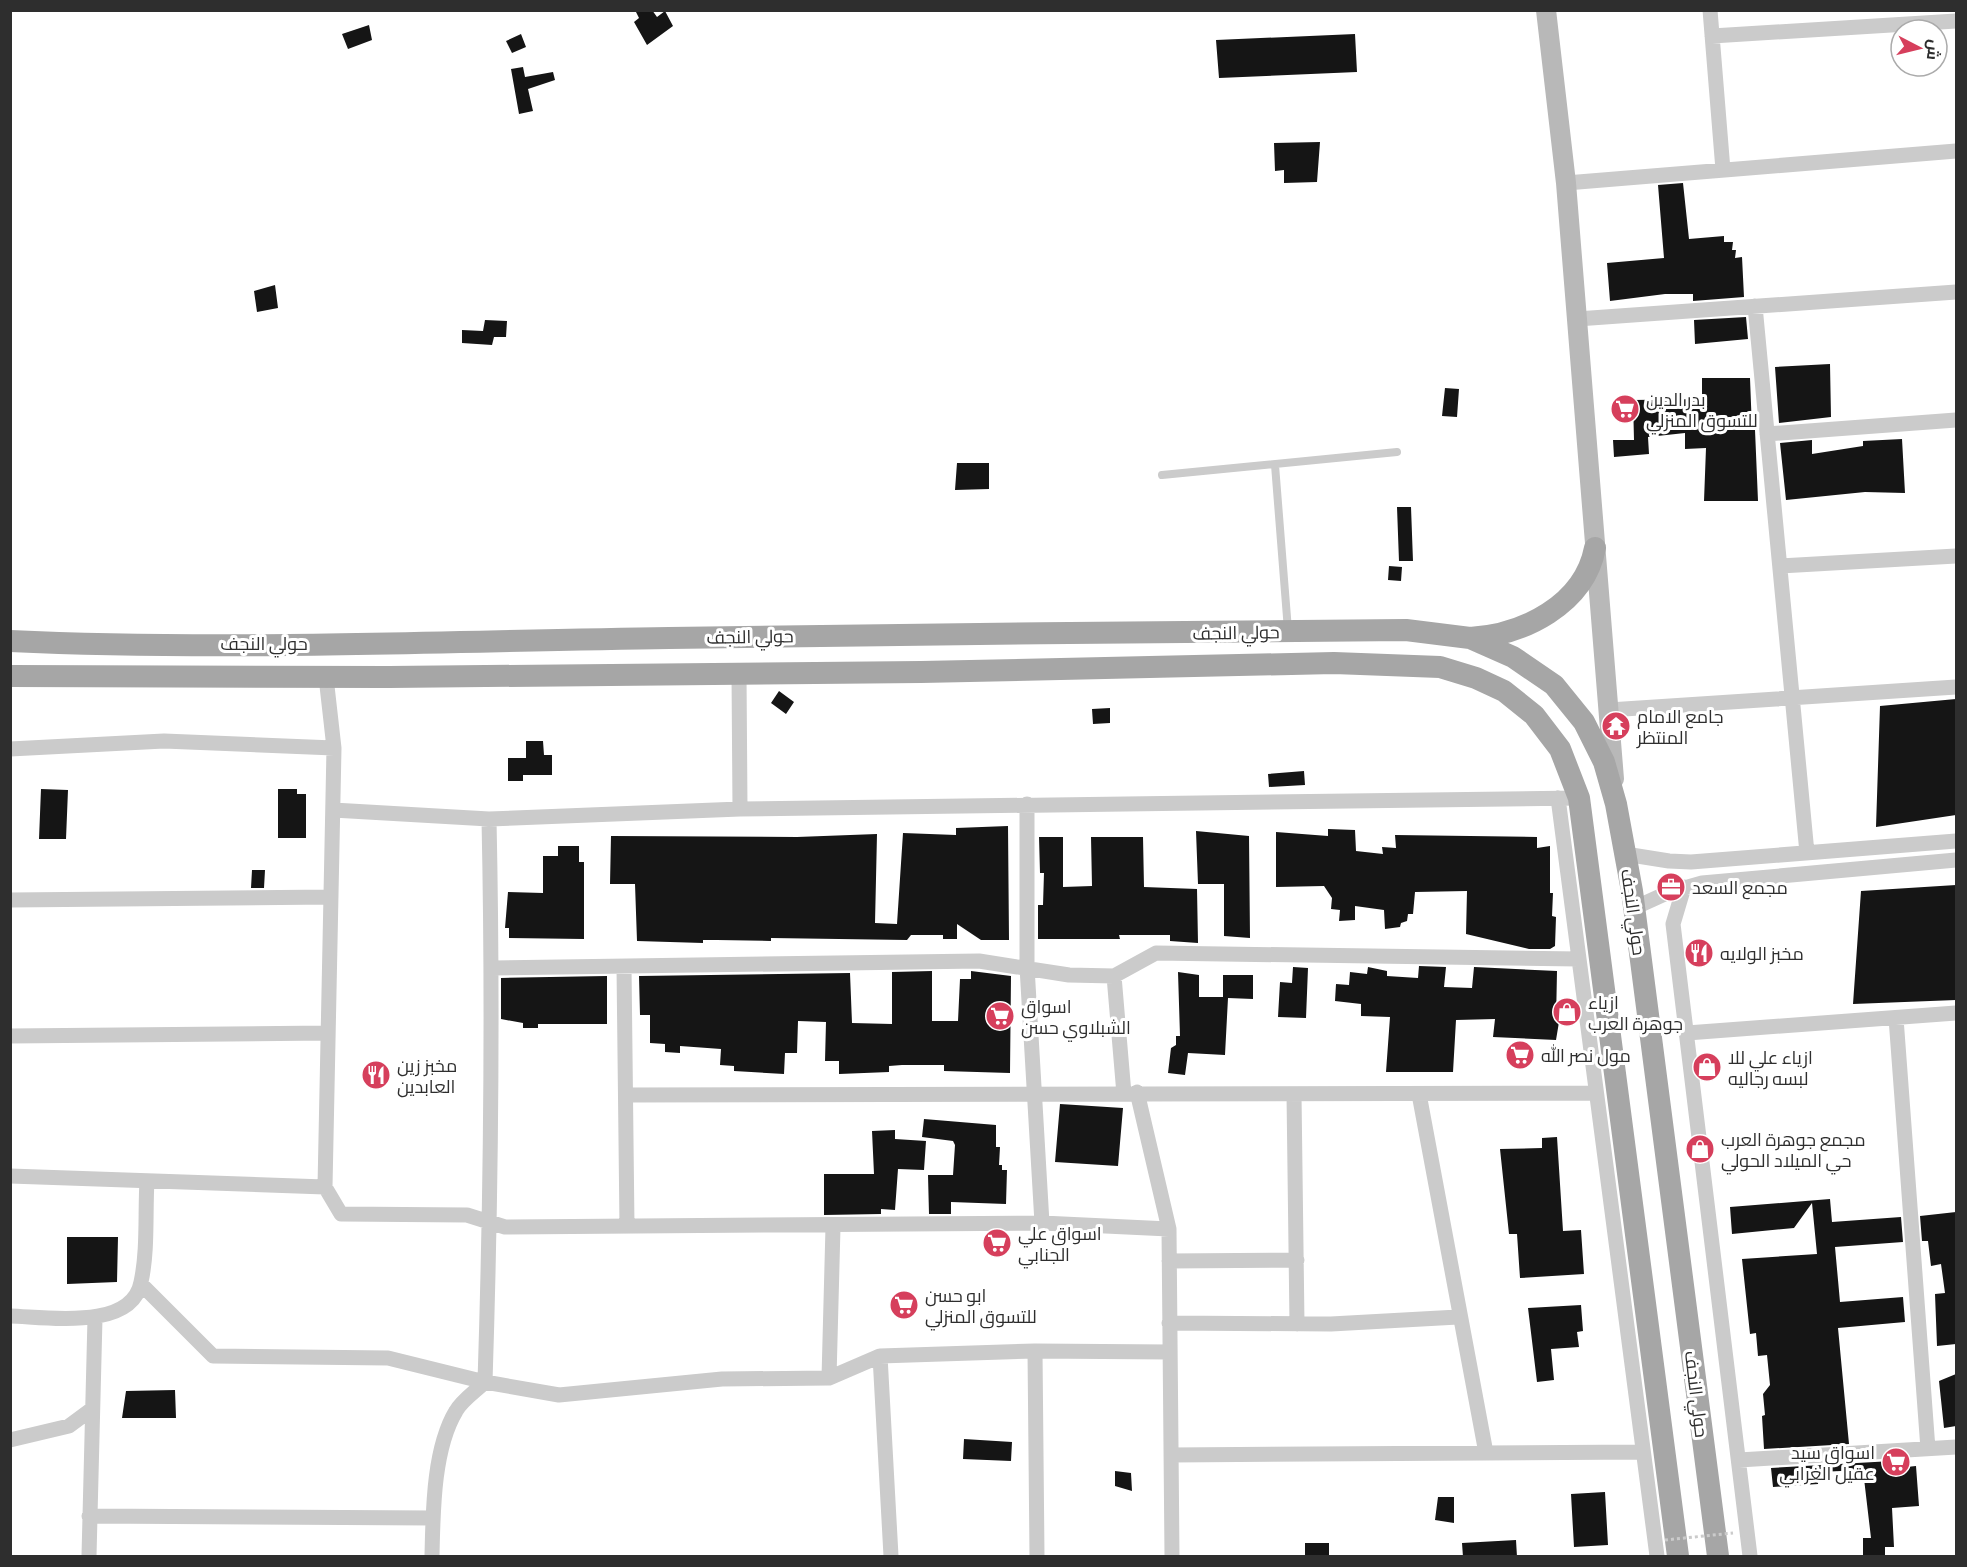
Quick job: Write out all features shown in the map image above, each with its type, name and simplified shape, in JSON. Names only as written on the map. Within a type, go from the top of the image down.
[{"type":"main road","points":[[1470,638],[1515,630],[1556,608],[1582,581],[1592,565],[1596,548]]},
{"type":"main road","name":"حولي النجف","points":[[10,641],[373,643],[867,634],[1406,630],[1470,638],[1513,657],[1554,686],[1584,722],[1604,762],[1616,804],[1634,908],[1718,1557]]},
{"type":"main road","points":[[867,634],[873,639],[878,653],[873,667],[867,672]]},
{"type":"main road","points":[[919,635],[911,645],[909,657],[921,672]]},
{"type":"main road","name":"حولي النجف","points":[[10,676],[326,677],[921,672],[1334,663],[1440,667],[1476,678],[1504,691],[1534,715],[1560,749],[1640,1348],[1671,1549]]},
{"type":"street","points":[[1546,10],[1566,183],[1616,804]]},
{"type":"street","points":[[1710,10],[1723,170]]},
{"type":"street","points":[[1712,36],[1956,21]]},
{"type":"street","points":[[1566,183],[1956,151]]},
{"type":"street","points":[[1577,319],[1956,292]]},
{"type":"street","points":[[1755,306],[1807,853]]},
{"type":"street","points":[[1767,434],[1956,420]]},
{"type":"street","points":[[1780,566],[1956,556]]},
{"type":"street","points":[[739,673],[740,808]]},
{"type":"street","points":[[326,677],[334,748],[325,1187],[341,1214],[467,1215],[505,1227],[833,1227],[1042,1224],[1169,1229]]},
{"type":"street","points":[[1609,710],[1956,687]]},
{"type":"street","points":[[10,748],[164,741],[334,748]]},
{"type":"street","points":[[333,810],[489,819],[740,808],[1568,798],[1579,959],[1596,1093],[1640,1348],[1643,1452],[1657,1557]]},
{"type":"street","points":[[1027,804],[1027,967],[1042,1224]]},
{"type":"street","points":[[432,1557],[433,1518],[442,1445],[456,1410],[485,1382],[490,1222],[493,968],[489,819]]},
{"type":"street","points":[[1625,854],[1692,862],[1956,841]]},
{"type":"street","points":[[1634,908],[1684,887],[1720,881],[1956,860]]},
{"type":"street","points":[[1684,887],[1673,924],[1750,1557]]},
{"type":"street","points":[[10,900],[331,897]]},
{"type":"street","points":[[493,968],[979,961],[1070,975],[1114,976],[1156,952],[1579,959]]},
{"type":"street","points":[[624,967],[627,1226]]},
{"type":"street","points":[[1114,976],[1131,1093],[1169,1229],[1172,1557]]},
{"type":"street","points":[[1687,1033],[1956,1013]]},
{"type":"street","points":[[1896,1018],[1928,1449]]},
{"type":"street","points":[[10,1036],[328,1033]]},
{"type":"street","points":[[626,1095],[1596,1093]]},
{"type":"street","points":[[1294,1094],[1298,1324]]},
{"type":"street","points":[[1419,1094],[1458,1317],[1486,1453]]},
{"type":"street","points":[[10,1176],[325,1187]]},
{"type":"street","points":[[10,1316],[95,1318],[111,1314],[129,1305],[141,1284],[147,1181]]},
{"type":"street","points":[[829,1378],[833,1227]]},
{"type":"street","points":[[1169,1261],[1297,1260]]},
{"type":"street","points":[[141,1284],[213,1356],[388,1358],[485,1382],[559,1395],[722,1379],[829,1378],[880,1356],[1035,1351],[1170,1352]]},
{"type":"street","points":[[1169,1323],[1298,1324],[1458,1317]]},
{"type":"street","points":[[89,1557],[95,1318]]},
{"type":"street","points":[[1035,1351],[1037,1557]]},
{"type":"street","points":[[880,1356],[891,1557]]},
{"type":"street","points":[[10,1440],[69,1426],[92,1409]]},
{"type":"street","points":[[1738,1461],[1956,1447]]},
{"type":"street","points":[[1171,1455],[1643,1452]]},
{"type":"street","points":[[89,1516],[433,1518]]},
{"type":"lane","points":[[1162,475],[1397,452]]},
{"type":"lane","points":[[1275,465],[1288,631]]},
{"type":"path","points":[[1671,1549],[1733,1533]]},
{"type":"building","points":[[635,10],[652,10],[657,17],[665,11],[673,26],[647,45],[634,22],[639,18]]},
{"type":"building","points":[[369,25],[372,40],[348,49],[342,34]]},
{"type":"building","points":[[521,34],[526,47],[512,53],[506,41]]},
{"type":"building","points":[[1355,34],[1357,72],[1219,78],[1216,40]]},
{"type":"building","points":[[523,67],[525,77],[553,72],[555,80],[528,89],[533,111],[519,114],[511,69]]},
{"type":"building","points":[[1320,142],[1317,182],[1284,183],[1284,170],[1275,171],[1274,143]]},
{"type":"building","points":[[1683,183],[1689,239],[1724,236],[1724,242],[1733,242],[1732,250],[1736,250],[1735,258],[1742,257],[1744,297],[1693,301],[1693,294],[1665,294],[1610,301],[1607,263],[1664,258],[1658,185]]},
{"type":"building","points":[[275,285],[278,308],[257,312],[254,291]]},
{"type":"building","points":[[1746,317],[1748,339],[1695,344],[1694,320]]},
{"type":"building","points":[[485,320],[507,321],[506,337],[494,337],[492,345],[462,343],[462,330],[483,331]]},
{"type":"building","points":[[1830,364],[1831,417],[1779,423],[1775,367]]},
{"type":"building","points":[[1702,378],[1750,378],[1758,501],[1704,501],[1706,448],[1685,449],[1685,433],[1648,437],[1649,454],[1614,457],[1613,440],[1634,440],[1633,400],[1702,399]]},
{"type":"building","points":[[1445,388],[1459,389],[1457,417],[1442,416]]},
{"type":"building","points":[[1902,439],[1905,493],[1865,492],[1786,500],[1780,443],[1812,440],[1812,454],[1863,446],[1863,441]]},
{"type":"building","points":[[957,463],[989,463],[989,489],[955,490]]},
{"type":"building","points":[[1397,507],[1411,507],[1413,561],[1399,561]]},
{"type":"building","points":[[1389,566],[1402,567],[1401,581],[1388,580]]},
{"type":"building","points":[[779,691],[794,702],[786,714],[771,703]]},
{"type":"building","points":[[1956,699],[1956,815],[1876,827],[1880,706]]},
{"type":"building","points":[[1110,708],[1110,723],[1093,724],[1092,709]]},
{"type":"building","points":[[526,741],[543,741],[544,755],[552,755],[552,775],[523,775],[523,781],[508,781],[508,758],[526,758]]},
{"type":"building","points":[[1304,771],[1305,785],[1269,787],[1268,774]]},
{"type":"building","points":[[41,789],[68,790],[66,839],[39,839]]},
{"type":"building","points":[[278,789],[297,789],[297,794],[306,794],[306,838],[278,838]]},
{"type":"building","points":[[1008,826],[1009,940],[981,940],[957,924],[957,939],[943,939],[943,935],[911,935],[907,940],[771,938],[771,941],[703,940],[703,943],[637,941],[635,884],[610,884],[611,836],[797,837],[877,834],[875,923],[897,924],[903,833],[956,835],[956,828]]},
{"type":"building","points":[[1328,829],[1355,830],[1356,851],[1383,854],[1382,847],[1396,848],[1395,835],[1537,837],[1537,848],[1550,846],[1550,893],[1553,893],[1552,916],[1556,917],[1555,946],[1550,949],[1529,949],[1466,934],[1467,891],[1415,892],[1413,914],[1408,914],[1407,921],[1401,923],[1400,927],[1385,929],[1384,910],[1355,906],[1355,920],[1339,921],[1340,910],[1331,909],[1332,898],[1324,886],[1276,887],[1276,832],[1328,836]]},
{"type":"building","points":[[1196,831],[1249,836],[1250,938],[1224,936],[1224,884],[1198,884]]},
{"type":"building","points":[[1039,837],[1063,837],[1063,887],[1092,886],[1091,837],[1143,837],[1144,887],[1197,889],[1198,943],[1170,941],[1170,935],[1119,935],[1120,939],[1038,939],[1038,905],[1043,905],[1044,873],[1040,873]]},
{"type":"building","points":[[558,846],[579,846],[579,862],[584,862],[584,939],[509,938],[509,928],[505,928],[508,892],[543,893],[543,856],[558,856]]},
{"type":"building","points":[[252,870],[265,870],[264,888],[251,888]]},
{"type":"building","points":[[1956,885],[1956,1000],[1853,1004],[1861,891]]},
{"type":"building","points":[[1419,966],[1446,967],[1444,987],[1472,988],[1474,967],[1557,971],[1556,1022],[1559,1022],[1556,1040],[1493,1037],[1495,1019],[1456,1020],[1453,1072],[1386,1072],[1390,1017],[1361,1016],[1361,1004],[1335,1001],[1336,984],[1349,985],[1350,972],[1367,974],[1368,967],[1387,971],[1387,976],[1418,978]]},
{"type":"building","points":[[1293,967],[1308,968],[1306,1018],[1278,1017],[1280,982],[1292,983]]},
{"type":"building","points":[[932,971],[932,1021],[958,1021],[960,979],[971,979],[971,971],[1011,976],[1010,1073],[944,1071],[944,1065],[902,1065],[889,1066],[889,1072],[839,1074],[839,1061],[825,1061],[826,1022],[798,1021],[797,1053],[785,1053],[784,1074],[734,1071],[734,1066],[720,1065],[721,1049],[680,1046],[680,1053],[665,1052],[665,1044],[650,1043],[650,1015],[640,1015],[639,976],[850,973],[852,1023],[892,1024],[892,972]]},
{"type":"building","points":[[1178,972],[1199,975],[1199,997],[1223,997],[1223,975],[1253,975],[1253,999],[1228,998],[1225,1055],[1188,1053],[1185,1075],[1168,1073],[1171,1048],[1176,1045],[1176,1036],[1180,1036]]},
{"type":"building","points":[[607,976],[607,1024],[538,1024],[538,1028],[523,1028],[523,1023],[501,1019],[501,978]]},
{"type":"building","points":[[1060,1104],[1123,1108],[1118,1166],[1055,1162]]},
{"type":"building","points":[[924,1119],[996,1125],[996,1147],[1000,1147],[999,1165],[1002,1165],[1002,1170],[1007,1170],[1006,1204],[951,1202],[951,1214],[929,1214],[928,1175],[953,1175],[955,1145],[953,1141],[922,1137]]},
{"type":"building","points":[[895,1130],[895,1139],[926,1141],[924,1170],[898,1169],[895,1210],[881,1209],[881,1214],[824,1215],[824,1174],[874,1174],[872,1131]]},
{"type":"building","points":[[1557,1137],[1563,1231],[1581,1230],[1584,1274],[1520,1278],[1517,1234],[1509,1234],[1500,1149],[1542,1148],[1542,1138]]},
{"type":"building","points":[[1830,1199],[1832,1222],[1901,1217],[1903,1242],[1835,1247],[1840,1302],[1903,1297],[1905,1322],[1838,1328],[1849,1444],[1764,1449],[1763,1394],[1770,1385],[1767,1355],[1758,1356],[1756,1333],[1750,1334],[1742,1259],[1817,1254],[1812,1203],[1794,1228],[1732,1234],[1730,1207]]},
{"type":"building","points":[[1956,1212],[1956,1344],[1937,1346],[1935,1294],[1945,1293],[1941,1264],[1931,1266],[1928,1241],[1922,1241],[1920,1216]]},
{"type":"building","points":[[67,1237],[118,1237],[117,1282],[67,1284]]},
{"type":"building","points":[[1581,1305],[1583,1331],[1577,1332],[1579,1347],[1551,1349],[1554,1380],[1537,1382],[1528,1308]]},
{"type":"building","points":[[1956,1374],[1956,1426],[1944,1428],[1939,1381]]},
{"type":"building","points":[[175,1390],[176,1418],[122,1418],[126,1391]]},
{"type":"building","points":[[964,1439],[1012,1442],[1011,1461],[963,1459]]},
{"type":"building","points":[[1892,1461],[1893,1468],[1887,1469],[1916,1466],[1919,1506],[1892,1508],[1894,1547],[1885,1547],[1885,1557],[1863,1557],[1863,1538],[1871,1538],[1863,1470],[1819,1472],[1818,1484],[1773,1487],[1771,1468]]},
{"type":"building","points":[[1115,1471],[1131,1473],[1132,1491],[1115,1486]]},
{"type":"building","points":[[1605,1492],[1608,1545],[1574,1547],[1571,1494]]},
{"type":"building","points":[[1438,1497],[1454,1497],[1454,1523],[1435,1520]]},
{"type":"building","points":[[1516,1540],[1517,1557],[1463,1557],[1462,1543]]},
{"type":"building","points":[[1305,1543],[1329,1543],[1329,1557],[1305,1557]]},
{"type":"place","name":"بدر الدين للتسوق المنزلي","points":[[1625,409]]},
{"type":"place","name":"جامع الامام المنتظر","points":[[1616,726]]},
{"type":"place","name":"مجمع السعد","points":[[1671,887]]},
{"type":"place","name":"مخبز الولايه","points":[[1699,953]]},
{"type":"place","name":"ازياء جوهرة العرب","points":[[1567,1012]]},
{"type":"place","name":"اسواق الشبلاوي حسن","points":[[1000,1016]]},
{"type":"place","name":"مول نصر الله","points":[[1520,1055]]},
{"type":"place","name":"ازياء علي للا لبسه رجاليه","points":[[1707,1067]]},
{"type":"place","name":"مخبز زين العابدين","points":[[376,1075]]},
{"type":"place","name":"مجمع جوهرة العرب حي الميلاد الحولي","points":[[1700,1149]]},
{"type":"place","name":"اسواق علي الجنابي","points":[[997,1243]]},
{"type":"place","name":"ابو حسن للتسوق المنزلي","points":[[904,1305]]},
{"type":"place","name":"اسواق سيد عقيل الغرابي","points":[[1896,1462]]}]
